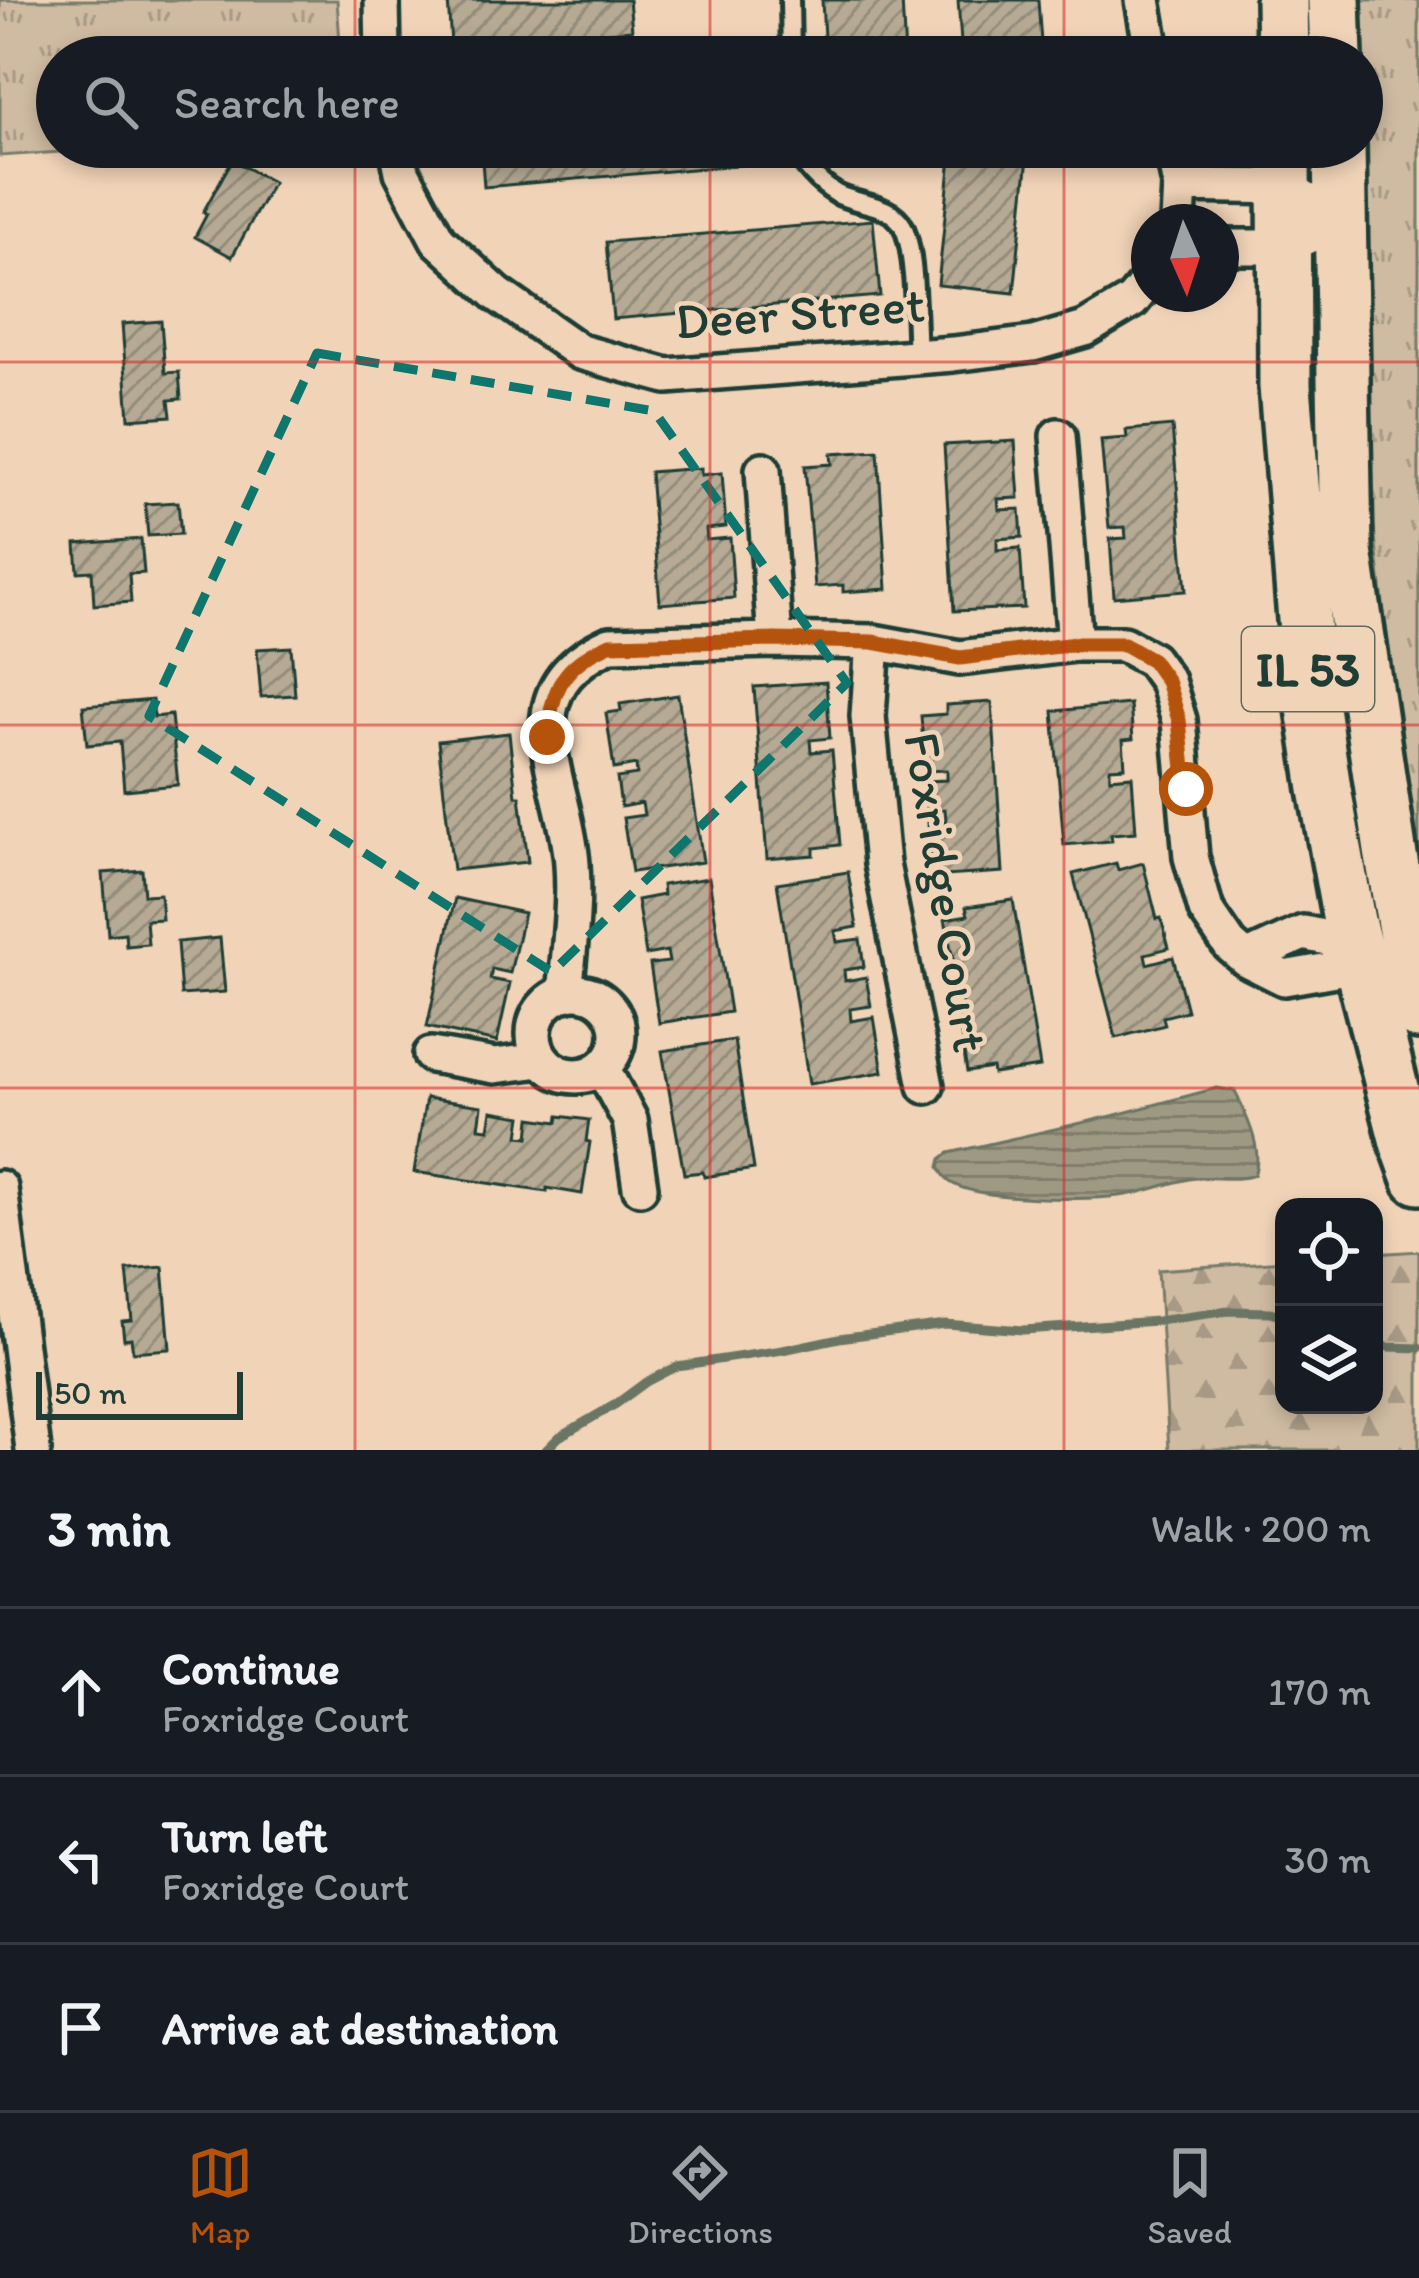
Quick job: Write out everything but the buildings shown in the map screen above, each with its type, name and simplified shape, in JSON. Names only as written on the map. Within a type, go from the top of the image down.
[{"type":"main road","points":[[1282,0],[1283,36]]},
{"type":"main road","points":[[1334,0],[1335,36]]},
{"type":"main road","name":"IL 53","points":[[1285,168],[1286,386],[1309,681],[1325,789],[1380,938],[1419,1013]]},
{"type":"main road","name":"IL 53","points":[[1340,168],[1346,551],[1380,938],[1406,1142],[1419,1178]]},
{"type":"street","points":[[382,0],[383,36]]},
{"type":"street","points":[[1143,0],[1149,36]]},
{"type":"street","name":"Deer Street","points":[[401,168],[438,240],[497,294],[580,352],[667,376],[1033,344],[1085,329],[1131,302]]},
{"type":"street","points":[[1176,168],[1179,204]]},
{"type":"street","points":[[1180,185],[1279,168]]},
{"type":"street","points":[[1239,247],[1284,247],[1341,221],[1286,168]]},
{"type":"street","points":[[1058,436],[1076,644]]},
{"type":"street","points":[[763,470],[775,640]]},
{"type":"street","name":"Foxridge Court","points":[[542,1060],[536,1048],[536,1021],[553,999],[566,994],[572,919],[572,862],[547,737],[551,701],[566,671],[588,653],[610,644],[873,642],[960,658],[1076,644],[1124,644],[1152,660],[1167,681],[1179,720],[1192,857],[1206,910],[1230,946],[1246,959],[1303,933],[1380,938]]},
{"type":"street","name":"Foxridge Court","points":[[873,642],[868,716],[882,864],[926,1086]]},
{"type":"street","points":[[431,1055],[495,1066],[542,1060],[552,1070],[577,1077],[602,1068],[617,1044],[614,1016],[594,996],[566,994]]},
{"type":"street","points":[[602,1068],[630,1120],[640,1187]]},
{"type":"street","points":[[0,1188],[33,1450]]},
{"type":"lane","points":[[790,0],[791,36]]},
{"type":"lane","points":[[806,168],[839,196],[886,211],[902,224],[910,254],[917,357]]},
{"type":"highlighted area","points":[[317,353],[654,411],[847,683],[552,972],[149,716]]},
{"type":"green space","points":[[0,0],[337,0],[340,36],[36,36],[36,154],[0,156]]},
{"type":"green space","points":[[1358,0],[1419,0],[1419,867],[1372,512],[1364,168],[1383,168],[1383,36],[1359,36]]},
{"type":"green space","points":[[1419,1251],[1419,1450],[1169,1450],[1158,1270],[1275,1262],[1275,1414],[1383,1414],[1383,1253]]},
{"type":"shaded area","points":[[1217,1088],[1235,1091],[1244,1111],[1255,1144],[1254,1175],[1189,1179],[1134,1194],[1062,1199],[964,1188],[950,1182],[939,1167],[949,1153]]},
{"type":"waterway","points":[[546,1450],[559,1437],[677,1366],[945,1324],[1023,1330],[1229,1311],[1275,1313]]},
{"type":"waterway","points":[[1383,1345],[1419,1348]]},
{"type":"route","points":[[547,737],[551,701],[566,671],[588,653],[610,644],[873,642],[960,658],[1076,644],[1124,644],[1152,660],[1167,681],[1179,720],[1186,789]]}]
